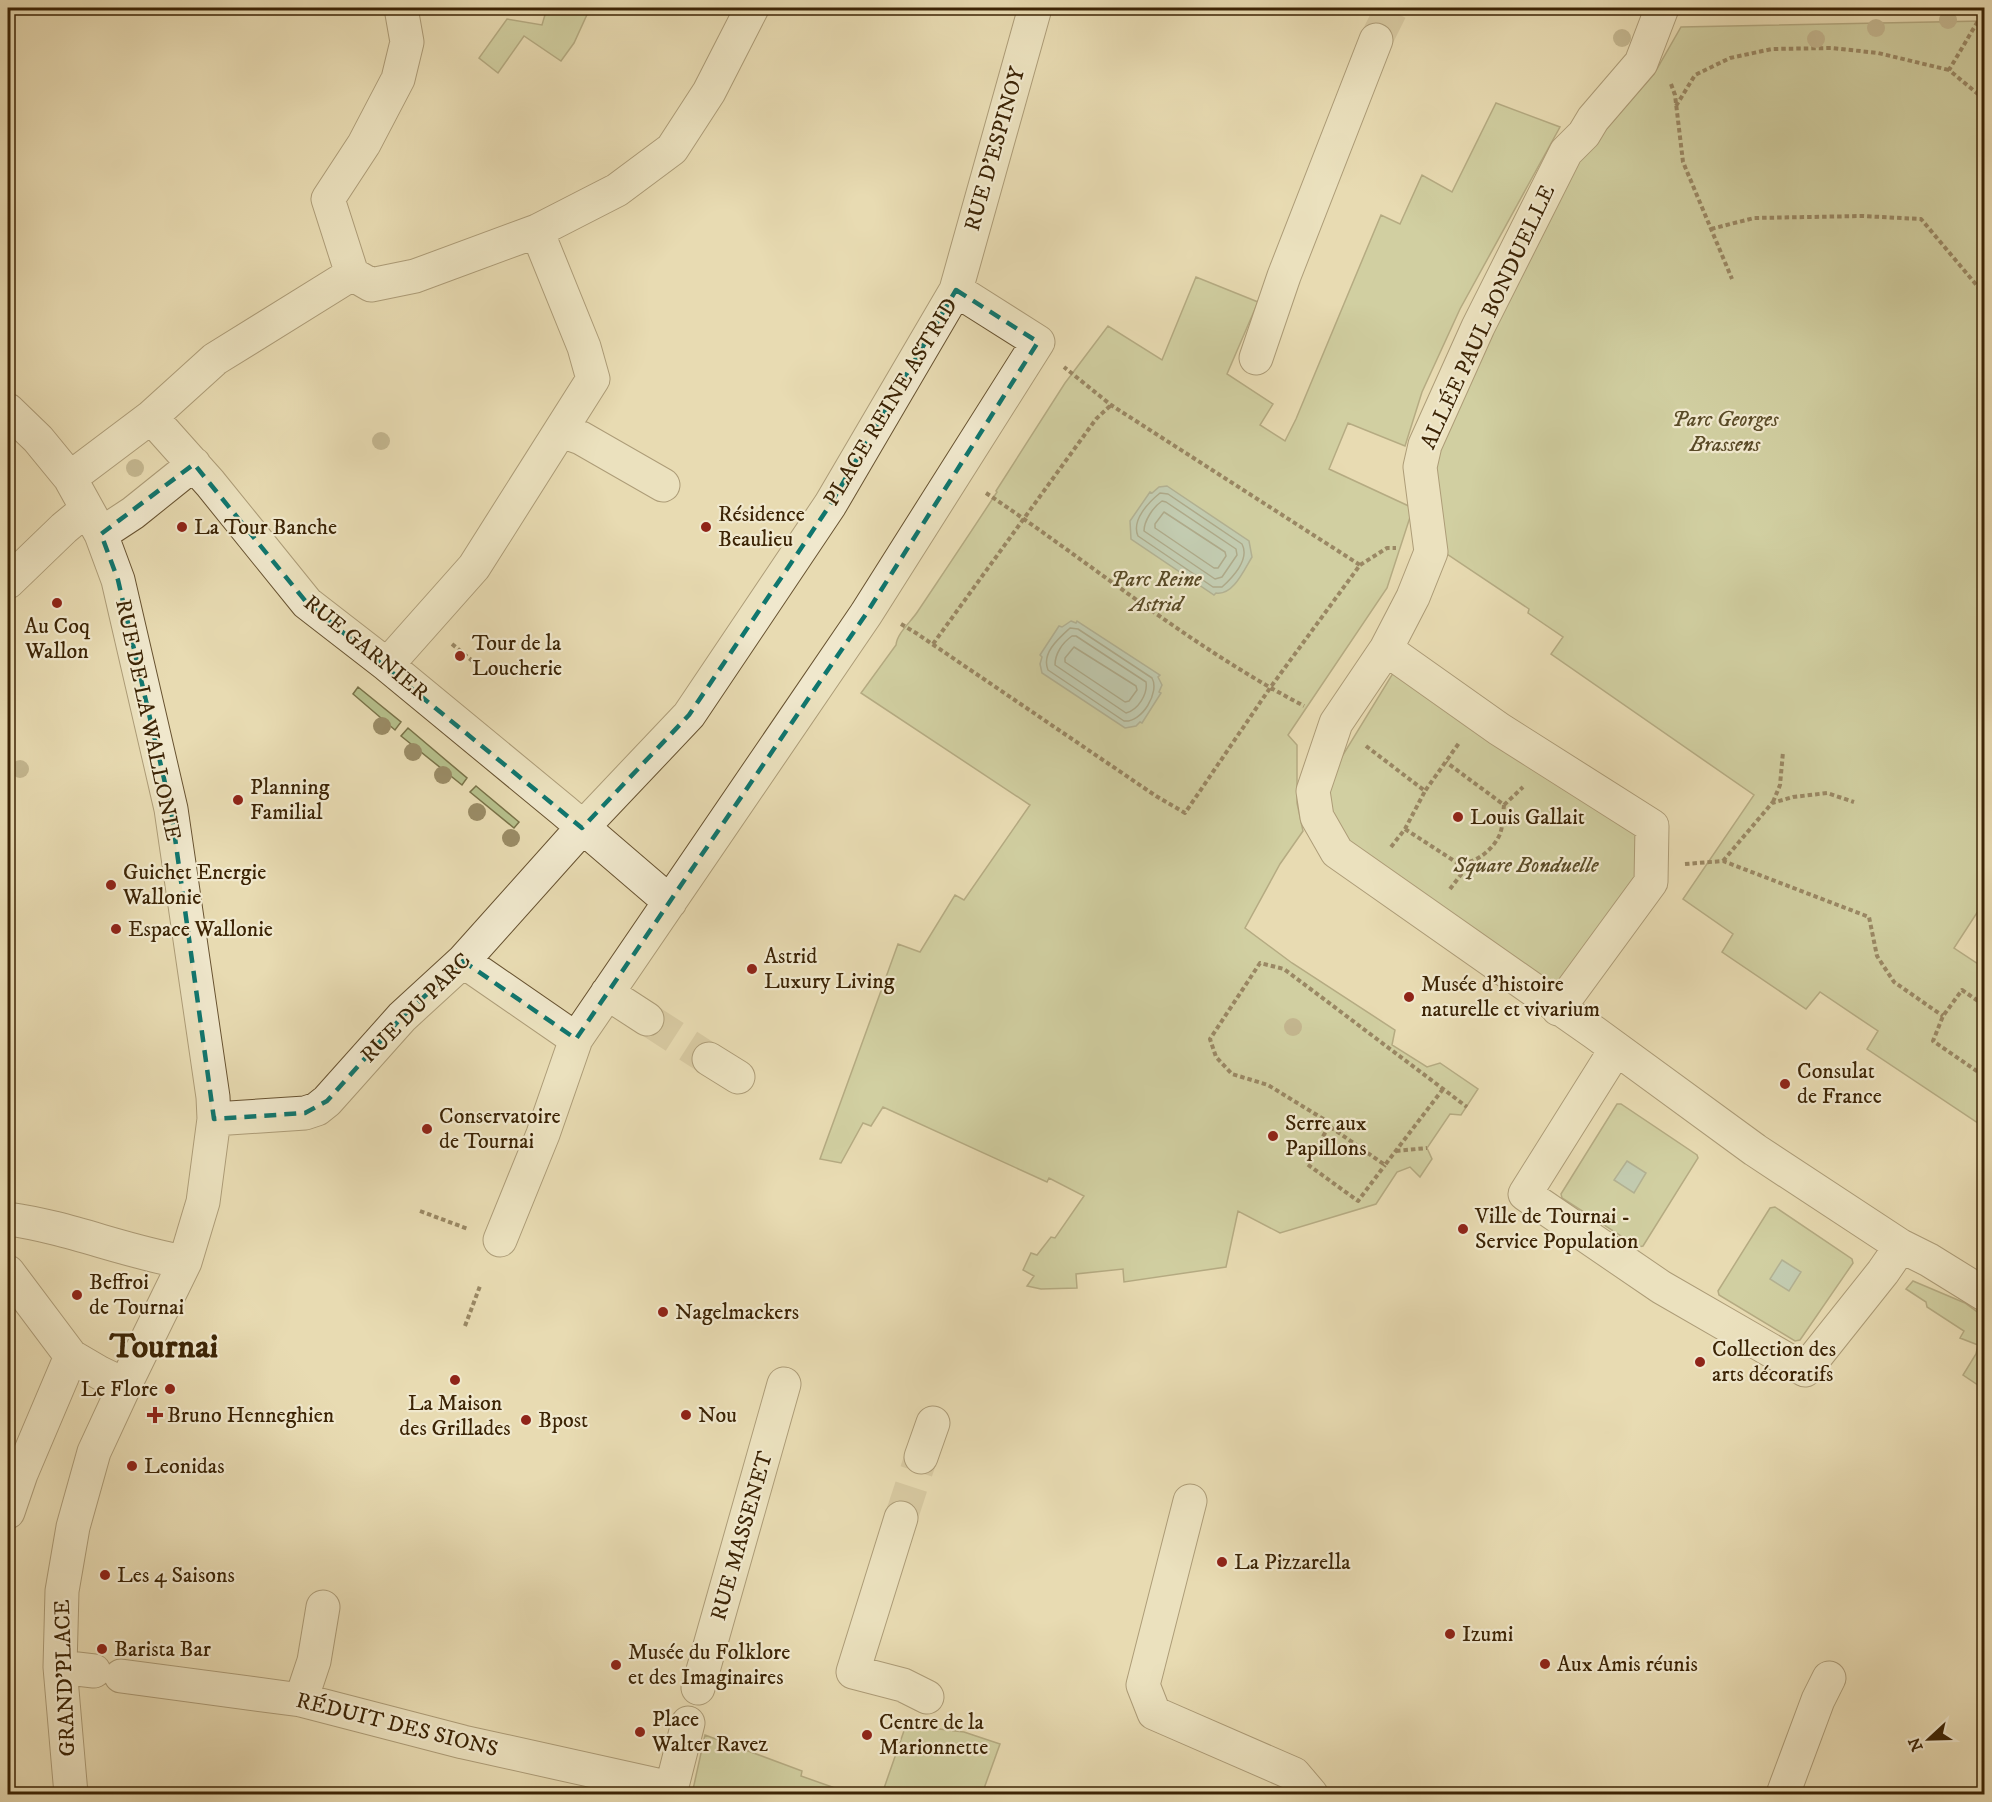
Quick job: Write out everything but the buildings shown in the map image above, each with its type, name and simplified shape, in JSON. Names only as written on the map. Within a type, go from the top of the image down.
[{"type":"street","points":[[401,8],[407,42],[398,79],[364,144],[327,199],[352,274],[371,285],[415,276],[537,231],[617,190],[672,149],[709,92],[752,8]]},
{"type":"street","name":"RUE D'ESPINOY","points":[[956,290],[1035,8]]},
{"type":"street","name":"ALLÉE PAUL BONDUELLE","points":[[1662,8],[1641,63],[1593,119],[1584,134],[1566,152],[1478,327],[1425,445],[1420,467],[1431,552],[1413,597],[1386,649],[1336,723],[1313,791],[1317,817],[1337,852],[1755,1150],[1900,1246],[1929,1260],[1984,1294]]},
{"type":"street","points":[[1256,358],[1284,276],[1376,40]]},
{"type":"street","points":[[387,665],[474,567],[593,379],[584,347],[537,231]]},
{"type":"street","points":[[70,478],[151,417],[215,359],[352,274]]},
{"type":"street","name":"PLACE REINE ASTRID","points":[[500,1240],[543,1134],[571,1050],[607,993],[866,614],[1038,342],[956,290],[830,505],[689,715],[582,828]]},
{"type":"street","name":"RUE DE LA WALLONIE","points":[[8,410],[38,439],[70,478],[94,522],[118,580],[171,808],[213,1097],[214,1119],[203,1202],[173,1260]]},
{"type":"street","name":"RUE GARNIER","points":[[151,417],[194,464],[307,603],[387,665],[582,828]]},
{"type":"street","points":[[561,431],[581,438],[663,485]]},
{"type":"street","points":[[8,582],[64,528],[133,513],[194,464]]},
{"type":"street","points":[[1386,649],[1479,715],[1652,826],[1651,882],[1558,1009]]},
{"type":"street","points":[[582,828],[670,902]]},
{"type":"street","name":"RUE DU PARC","points":[[214,1119],[305,1113],[317,1109],[327,1101],[402,1017],[463,961],[582,828]]},
{"type":"street","points":[[463,961],[571,1050]]},
{"type":"street","points":[[607,993],[647,1019]]},
{"type":"street","points":[[1616,1049],[1525,1194],[1661,1287],[1805,1370],[1883,1272],[1900,1246]]},
{"type":"street","points":[[709,1059],[738,1077]]},
{"type":"street","points":[[8,1219],[34,1222],[173,1260]]},
{"type":"street","name":"GRAND'PLACE","points":[[71,1794],[60,1667],[62,1591],[73,1527],[94,1452],[125,1384],[173,1260]]},
{"type":"street","points":[[8,1272],[71,1356],[125,1384]]},
{"type":"street","points":[[8,1512],[21,1474],[71,1356]]},
{"type":"street","name":"RUE MASSENET","points":[[698,1688],[784,1384]]},
{"type":"street","points":[[921,1457],[933,1423]]},
{"type":"street","points":[[1190,1501],[1143,1685],[1154,1713],[1294,1773],[1311,1794]]},
{"type":"street","points":[[901,1518],[853,1671],[903,1685],[927,1697]]},
{"type":"street","points":[[301,1700],[314,1661],[323,1607]]},
{"type":"street","name":"RÉDUIT DES SIONS","points":[[60,1667],[301,1700],[463,1742],[671,1791]]},
{"type":"street","points":[[1783,1794],[1818,1700],[1829,1678]]},
{"type":"street","points":[[671,1791],[688,1723]]},
{"type":"path","points":[[1949,70],[1978,21],[1984,18]]},
{"type":"path","points":[[1649,43],[1662,60],[1675,95],[1683,162],[1732,279]]},
{"type":"path","points":[[1676,106],[1695,75],[1730,58],[1772,50],[1832,48],[1878,53],[1949,70],[1984,99]]},
{"type":"path","points":[[1711,229],[1754,218],[1862,216],[1921,219],[1984,294]]},
{"type":"path","points":[[897,622],[933,644],[1156,796],[1185,813],[1270,688],[1360,565],[1111,405],[1064,367]]},
{"type":"path","points":[[933,644],[1096,419],[1111,405]]},
{"type":"path","points":[[986,493],[1116,586],[1270,688]]},
{"type":"path","points":[[449,641],[476,664]]},
{"type":"path","points":[[1368,874],[1405,829],[1425,791],[1479,715]]},
{"type":"path","points":[[1336,723],[1425,791]]},
{"type":"path","points":[[1723,861],[1772,802],[1780,785],[1783,752]]},
{"type":"path","points":[[1405,829],[1459,864],[1470,863],[1487,852],[1500,833],[1504,805],[1446,762]]},
{"type":"path","points":[[1772,802],[1827,793],[1854,802]]},
{"type":"path","points":[[1651,866],[1723,861],[1869,917],[1877,956],[1894,982],[1943,1016]]},
{"type":"path","points":[[1385,1165],[1329,1126],[1324,1120],[1268,1085],[1232,1074],[1216,1057],[1210,1040],[1260,963],[1284,969],[1467,1107]]},
{"type":"path","points":[[1984,1005],[1962,990],[1943,1016],[1934,1041],[1984,1076]]},
{"type":"path","points":[[1329,1126],[1306,1164],[1358,1201],[1443,1089]]},
{"type":"path","points":[[1395,1151],[1427,1148]]},
{"type":"path","points":[[420,1211],[500,1240]]},
{"type":"path","points":[[465,1326],[480,1286]]},
{"type":"highlighted area","points":[[956,290],[1038,342],[866,614],[576,1039],[463,961],[402,1017],[327,1101],[305,1113],[214,1119],[171,809],[118,580],[101,534],[194,464],[307,603],[582,828],[689,715],[830,505]]},
{"type":"green space","points":[[547,8],[590,8],[574,43],[561,61],[524,36],[498,73],[479,58],[507,19],[542,25]]},
{"type":"green space","name":"Parc Georges Brassens","points":[[1983,21],[1984,902],[1954,948],[1984,968],[1984,1127],[1867,1049],[1878,1031],[1820,992],[1806,1009],[1722,952],[1733,934],[1683,899],[1754,795],[1551,654],[1563,637],[1528,613],[1529,609],[1441,550],[1424,479],[1561,181],[1654,74],[1681,27]]},
{"type":"green space","name":"Parc Reine Astrid","points":[[1496,103],[1560,127],[1460,309],[1422,392],[1405,446],[1348,423],[1329,469],[1413,508],[1387,588],[1288,735],[1297,745],[1297,803],[1303,831],[1280,864],[1245,928],[1292,963],[1395,1030],[1392,1045],[1427,1067],[1440,1063],[1478,1089],[1461,1115],[1450,1114],[1427,1148],[1432,1159],[1420,1177],[1410,1167],[1397,1172],[1376,1204],[1280,1233],[1238,1211],[1226,1267],[1124,1282],[1123,1269],[1076,1274],[1077,1288],[1041,1289],[1027,1286],[1034,1276],[1023,1270],[1031,1253],[1037,1255],[1051,1237],[1055,1238],[1084,1196],[1049,1178],[1047,1182],[883,1107],[871,1126],[863,1123],[841,1163],[820,1159],[898,944],[920,952],[955,895],[964,900],[1030,805],[861,693],[896,645],[902,632],[997,492],[1065,383],[1108,326],[1162,360],[1196,277],[1258,302],[1227,374],[1273,404],[1260,425],[1285,441],[1381,215],[1400,224],[1422,175],[1452,192]]},
{"type":"green space","name":"Square Bonduelle","points":[[1398,665],[1639,828],[1640,880],[1551,1000],[1342,848],[1316,799]]},
{"type":"green space","points":[[358,687],[401,722],[395,730],[353,694]]},
{"type":"green space","points":[[408,728],[467,778],[462,785],[401,736]]},
{"type":"green space","points":[[476,786],[519,822],[514,828],[470,792]]},
{"type":"green space","points":[[1617,1104],[1621,1104],[1697,1155],[1698,1158],[1643,1246],[1638,1247],[1562,1198],[1561,1194]]},
{"type":"green space","points":[[1775,1207],[1852,1259],[1853,1263],[1800,1340],[1795,1341],[1719,1295],[1718,1291],[1770,1208]]},
{"type":"green space","points":[[1913,1281],[1965,1303],[1984,1317],[1984,1389],[1963,1375],[1976,1354],[1978,1345],[1960,1338],[1964,1331],[1927,1307],[1926,1302],[1906,1289]]},
{"type":"green space","points":[[906,1725],[964,1732],[1000,1744],[982,1794],[882,1794]]},
{"type":"green space","points":[[705,1735],[802,1771],[801,1776],[852,1794],[692,1794]]},
{"type":"water","points":[[1167,486],[1249,541],[1252,557],[1237,581],[1228,590],[1214,595],[1131,539],[1130,521],[1150,492]]},
{"type":"water","points":[[1071,621],[1076,623],[1077,621],[1160,675],[1158,677],[1162,685],[1159,692],[1161,693],[1142,723],[1125,728],[1042,673],[1040,655],[1059,626],[1062,627]]},
{"type":"water","points":[[1627,1161],[1646,1173],[1634,1193],[1614,1180]]},
{"type":"water","points":[[1782,1260],[1801,1272],[1789,1291],[1770,1279]]},
{"type":"tunnel","points":[[1376,40],[1392,8]]},
{"type":"tunnel","points":[[647,1019],[709,1059]]},
{"type":"tunnel","points":[[901,1518],[921,1457]]},
{"type":"place","name":"La Tour Banche","points":[[182,527]]},
{"type":"place","name":"Résidence Beaulieu","points":[[706,527]]},
{"type":"place","name":"Au Coq Wallon","points":[[57,603]]},
{"type":"place","name":"Tour de la Loucherie","points":[[460,656]]},
{"type":"place","name":"Planning Familial","points":[[238,800]]},
{"type":"place","name":"Louis Gallait","points":[[1458,817]]},
{"type":"place","name":"Guichet Energie Wallonie","points":[[111,885]]},
{"type":"place","name":"Espace Wallonie","points":[[116,929]]},
{"type":"place","name":"Astrid Luxury Living","points":[[752,969]]},
{"type":"place","name":"Musée d'histoire naturelle et vivarium","points":[[1409,997]]},
{"type":"place","name":"Consulat de France","points":[[1785,1084]]},
{"type":"place","name":"Conservatoire de Tournai","points":[[427,1129]]},
{"type":"place","name":"Serre aux Papillons","points":[[1273,1136]]},
{"type":"place","name":"Ville de Tournai - Service Population","points":[[1463,1229]]},
{"type":"place","name":"Beffroi de Tournai","points":[[77,1295]]},
{"type":"place","name":"Nagelmackers","points":[[663,1312]]},
{"type":"place","name":"Collection des arts décoratifs","points":[[1700,1362]]},
{"type":"place","name":"La Maison des Grillades","points":[[455,1380]]},
{"type":"place","name":"Le Flore","points":[[170,1389]]},
{"type":"place","name":"Bruno Henneghien","points":[[155,1415]]},
{"type":"place","name":"Nou","points":[[686,1415]]},
{"type":"place","name":"Bpost","points":[[526,1420]]},
{"type":"place","name":"Leonidas","points":[[132,1466]]},
{"type":"place","name":"La Pizzarella","points":[[1222,1562]]},
{"type":"place","name":"Les 4 Saisons","points":[[105,1575]]},
{"type":"place","name":"Izumi","points":[[1450,1634]]},
{"type":"place","name":"Barista Bar","points":[[102,1649]]},
{"type":"place","name":"Aux Amis réunis","points":[[1545,1664]]},
{"type":"place","name":"Musée du Folklore et des Imaginaires","points":[[616,1665]]},
{"type":"place","name":"Place Walter Ravez","points":[[640,1732]]},
{"type":"place","name":"Centre de la Marionnette","points":[[867,1735]]},
{"type":"district","name":"Tournai","points":[[164,1347]]}]
